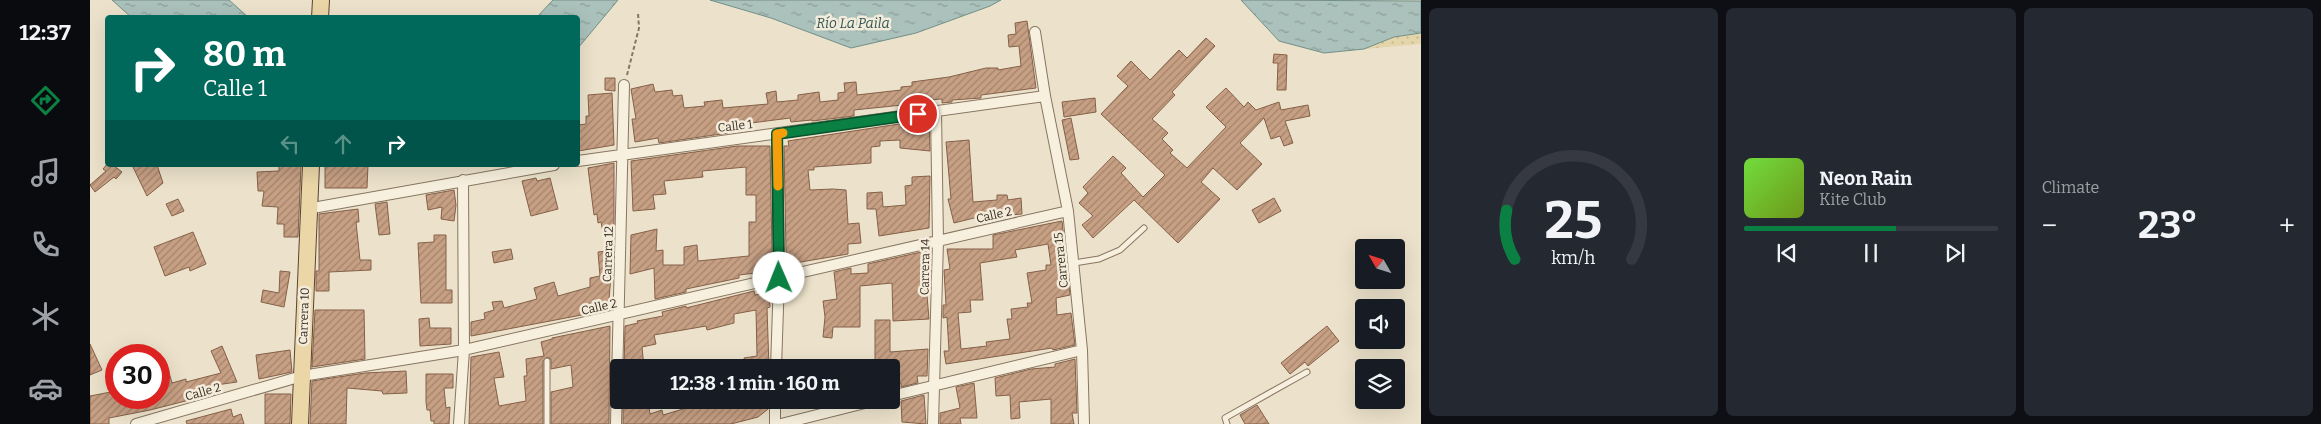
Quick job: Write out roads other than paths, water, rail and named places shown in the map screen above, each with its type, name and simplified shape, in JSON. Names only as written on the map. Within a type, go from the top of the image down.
[{"type":"main road","points":[[320,15],[321,0]]},
{"type":"main road","name":"Carrera 10","points":[[300,424],[307,209],[311,167]]},
{"type":"street","name":"Carrera 15","points":[[1035,32],[1045,96],[1068,211],[1082,350],[1084,424]]},
{"type":"street","name":"Carrera 12","points":[[616,424],[624,153],[624,85]]},
{"type":"street","name":"Calle 1","points":[[580,161],[624,153],[777,134],[1045,96]]},
{"type":"street","name":"Carrera 14","points":[[933,424],[938,241],[936,112]]},
{"type":"street","points":[[776,359],[779,278],[777,134]]},
{"type":"street","points":[[307,209],[542,167]]},
{"type":"street","points":[[459,424],[464,350],[463,180]]},
{"type":"street","name":"Calle 2","points":[[136,424],[302,376],[464,350],[619,316],[1068,211]]},
{"type":"street","points":[[900,394],[1082,350]]},
{"type":"street","points":[[775,409],[775,424]]},
{"type":"street","points":[[781,424],[841,409]]},
{"type":"lane","points":[[1074,263],[1099,259],[1120,250],[1144,228]]},
{"type":"lane","points":[[547,361],[547,424]]},
{"type":"lane","points":[[1227,424],[1225,418],[1307,372]]},
{"type":"water","points":[[112,0],[229,0],[246,15],[129,15]]},
{"type":"water","points":[[553,0],[618,0],[580,46],[580,15],[539,15]]},
{"type":"water","name":"Río La Paila","points":[[710,0],[1001,0],[990,6],[916,33],[851,48],[771,18]]},
{"type":"water","points":[[1241,0],[1421,1],[1421,33],[1394,37],[1364,49],[1324,53],[1279,41]]}]
